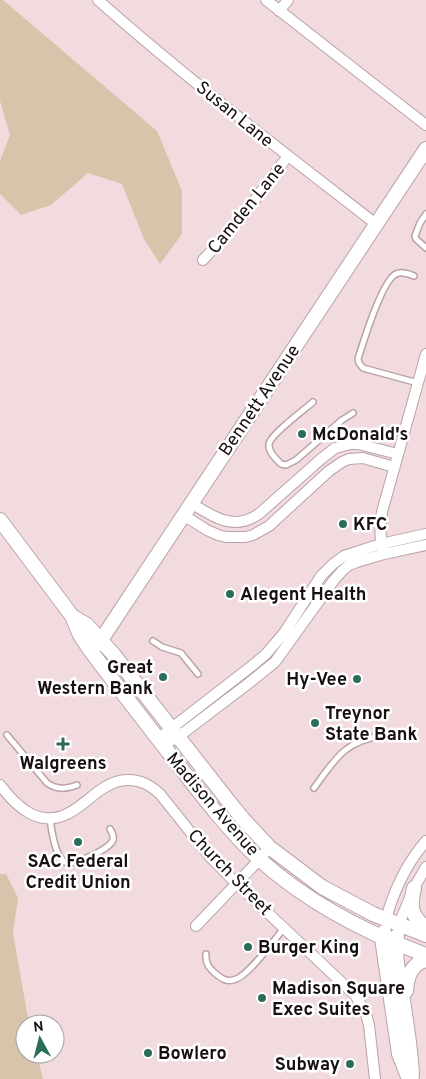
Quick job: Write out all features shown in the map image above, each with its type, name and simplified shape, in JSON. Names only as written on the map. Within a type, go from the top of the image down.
[{"type":"main road","name":"Bennett Avenue","points":[[90,650],[101,640],[426,149]]},
{"type":"main road","name":"Madison Avenue","points":[[2,525],[72,616],[80,635],[90,650],[161,743],[218,816],[260,859],[288,882],[360,926],[382,938],[426,955]]},
{"type":"main road","name":"Madison Avenue","points":[[72,616],[87,625],[114,655],[240,815],[269,846],[322,887],[373,914],[426,935]]},
{"type":"main road","points":[[414,888],[411,903],[412,909],[418,921],[426,928]]},
{"type":"main road","points":[[392,922],[382,938],[399,1054],[410,1079]]},
{"type":"main road","points":[[392,922],[411,1063],[410,1079]]},
{"type":"main road","points":[[405,1012],[408,976],[416,964],[426,960]]},
{"type":"street","name":"Susan Lane","points":[[98,0],[165,58],[376,224]]},
{"type":"street","points":[[266,0],[426,125]]},
{"type":"street","points":[[279,11],[288,0]]},
{"type":"street","name":"Camden Lane","points":[[203,260],[246,212],[288,156]]},
{"type":"street","points":[[383,549],[380,529],[382,512],[426,354]]},
{"type":"street","points":[[191,503],[217,518],[232,522],[247,521],[268,507],[320,459],[335,448],[358,444],[398,454]]},
{"type":"street","points":[[183,515],[207,530],[226,537],[245,537],[253,535],[269,526],[342,462],[349,459],[363,458],[394,467]]},
{"type":"street","points":[[161,743],[170,741],[174,733],[249,683],[275,662],[342,571],[349,565],[383,549],[426,534]]},
{"type":"street","points":[[383,549],[426,545]]},
{"type":"street","name":"Church Street","points":[[50,818],[57,818],[66,814],[112,783],[133,780],[151,786],[160,794],[197,842],[236,883],[347,987],[360,1002],[365,1011],[368,1025],[375,1079]]},
{"type":"street","points":[[0,785],[23,810],[34,816],[50,818]]},
{"type":"street","points":[[392,922],[394,893],[403,873],[426,841]]},
{"type":"street","points":[[196,926],[260,859],[269,846]]},
{"type":"street","points":[[392,922],[426,867]]},
{"type":"lane","points":[[426,214],[415,236],[426,248]]},
{"type":"lane","points":[[414,276],[404,272],[393,275],[387,284],[370,324],[358,359],[363,368],[418,383]]},
{"type":"lane","points":[[313,402],[277,432],[269,442],[271,452],[281,464],[286,465],[296,460],[352,413]]},
{"type":"lane","points":[[153,641],[162,647],[180,652],[198,674]]},
{"type":"lane","points":[[8,735],[52,787],[64,788],[77,785]]},
{"type":"lane","points":[[314,788],[342,753],[363,740],[381,736]]},
{"type":"lane","points":[[50,818],[54,843],[61,859],[69,863],[88,857],[108,846],[114,838],[110,829]]},
{"type":"lane","points":[[206,954],[207,964],[222,979],[232,981],[244,975],[284,928]]},
{"type":"shaded area","points":[[0,0],[3,0],[157,131],[182,191],[182,234],[160,264],[144,239],[122,184],[88,173],[51,205],[21,215],[0,194],[0,161],[10,135],[0,101]]},
{"type":"shaded area","points":[[0,874],[6,874],[18,898],[13,933],[27,1014],[15,1014],[15,1064],[39,1064],[43,1079],[0,1079]]},
{"type":"place","name":"McDonald's","points":[[302,434]]},
{"type":"place","name":"KFC","points":[[343,524]]},
{"type":"place","name":"Alegent Health","points":[[230,594]]},
{"type":"place","name":"Great Western Bank","points":[[163,677]]},
{"type":"place","name":"Hy-Vee","points":[[357,679]]},
{"type":"place","name":"Treynor State Bank","points":[[315,723]]},
{"type":"place","name":"Walgreens","points":[[63,744]]},
{"type":"place","name":"SAC Federal Credit Union","points":[[78,842]]},
{"type":"place","name":"Burger King","points":[[248,947]]},
{"type":"place","name":"Madison Square Exec Suites","points":[[262,998]]},
{"type":"place","name":"Bowlero","points":[[148,1053]]},
{"type":"place","name":"Subway","points":[[350,1064]]}]
